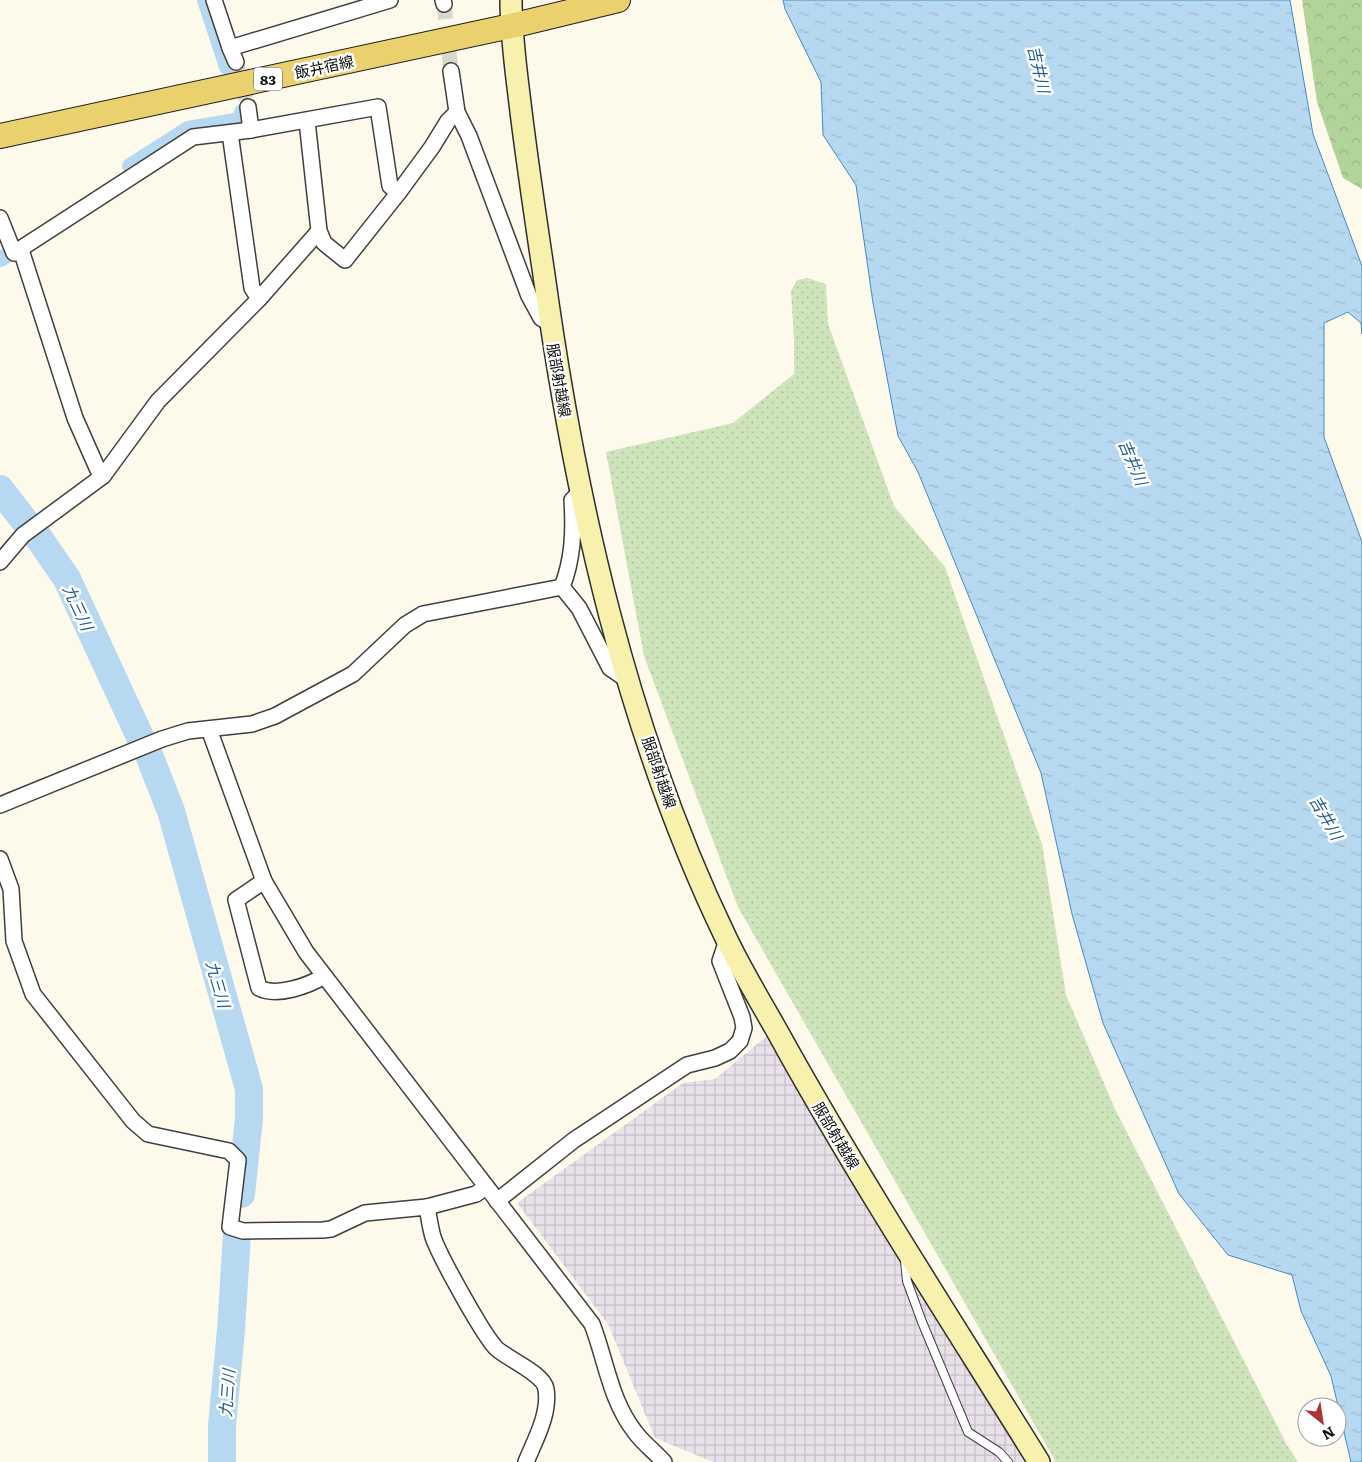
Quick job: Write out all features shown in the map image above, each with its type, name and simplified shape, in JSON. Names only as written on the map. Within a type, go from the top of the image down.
[{"type":"main road","name":"服部射越線","points":[[511,0],[511,26],[555,359],[602,581],[629,681],[669,800],[697,874],[727,940],[828,1122],[1039,1462]]},
{"type":"main road","name":"飯井宿線","points":[[0,136],[511,26],[618,0]]},
{"type":"street","points":[[214,0],[236,62]]},
{"type":"street","points":[[230,48],[390,0]]},
{"type":"street","points":[[451,71],[457,112],[469,136],[529,296],[541,318],[551,324]]},
{"type":"street","points":[[248,107],[251,130]]},
{"type":"street","points":[[0,218],[14,253],[193,137],[307,121],[378,107],[390,186],[398,192]]},
{"type":"street","points":[[307,121],[319,231],[324,243],[345,260],[432,148],[448,121],[457,112]]},
{"type":"street","points":[[230,133],[252,288],[259,299]]},
{"type":"street","points":[[0,562],[23,535],[103,476],[158,401],[259,299],[319,231]]},
{"type":"street","points":[[21,250],[75,418],[98,470],[103,476]]},
{"type":"street","points":[[562,587],[570,566],[574,525],[572,500],[582,490]]},
{"type":"street","points":[[562,587],[579,608],[610,668],[629,681]]},
{"type":"street","points":[[0,805],[162,739],[188,731],[252,724],[275,716],[354,674],[405,625],[423,614],[562,587]]},
{"type":"street","points":[[209,730],[264,882],[306,952],[592,1324],[600,1345],[610,1384],[621,1409],[635,1432],[664,1462]]},
{"type":"street","points":[[0,859],[11,889],[14,941],[33,994],[133,1121],[148,1134],[229,1151],[234,1154],[238,1160],[230,1227],[243,1231],[331,1229],[365,1213],[426,1207],[476,1194],[486,1187]]},
{"type":"street","points":[[264,882],[236,900],[259,988],[268,992],[312,984],[324,976]]},
{"type":"street","points":[[497,1201],[574,1140],[687,1065],[715,1058],[730,1051],[740,1041],[744,1028],[742,1017],[720,961],[727,940]]},
{"type":"street","points":[[426,1207],[439,1251],[496,1349],[538,1378],[546,1388],[546,1405],[540,1428],[526,1462]]},
{"type":"lane","points":[[904,1244],[907,1281],[968,1432],[999,1452],[1008,1462]]},
{"type":"shaded area","points":[[768,1035],[1025,1462],[713,1462],[655,1438],[608,1324],[517,1203],[683,1083],[715,1079]]},
{"type":"green space","points":[[1302,0],[1362,0],[1362,189],[1343,178],[1317,102]]},
{"type":"green space","points":[[807,278],[826,284],[828,324],[894,506],[945,567],[1042,844],[1066,995],[1115,1109],[1287,1445],[1298,1462],[1056,1462],[738,907],[644,656],[606,452],[733,423],[794,374],[791,291],[797,280]]},
{"type":"water","name":"吉井川","points":[[783,0],[1290,0],[1313,134],[1362,266],[1362,334],[1361,323],[1348,312],[1324,323],[1324,437],[1362,542],[1362,1462],[1351,1462],[1347,1445],[1347,1397],[1336,1397],[1331,1376],[1301,1311],[1292,1275],[1228,1255],[1179,1194],[1103,1023],[1072,914],[1041,773],[918,472],[898,436],[873,303],[856,185],[823,135],[821,82],[785,9]]},
{"type":"waterway","points":[[205,0],[227,67]]},
{"type":"waterway","points":[[130,166],[188,129],[241,120],[242,112]]},
{"type":"waterway","points":[[0,259],[4,257]]},
{"type":"waterway","name":"九三川","points":[[0,489],[27,524]]},
{"type":"waterway","name":"九三川","points":[[34,531],[67,579],[142,741]]},
{"type":"waterway","name":"九三川","points":[[147,750],[171,811],[249,1089],[249,1118],[241,1194]]},
{"type":"waterway","name":"九三川","points":[[222,1462],[222,1426],[237,1234]]},
{"type":"tunnel","points":[[444,4],[451,71]]},
{"type":"tunnel","points":[[236,62],[248,107]]}]
